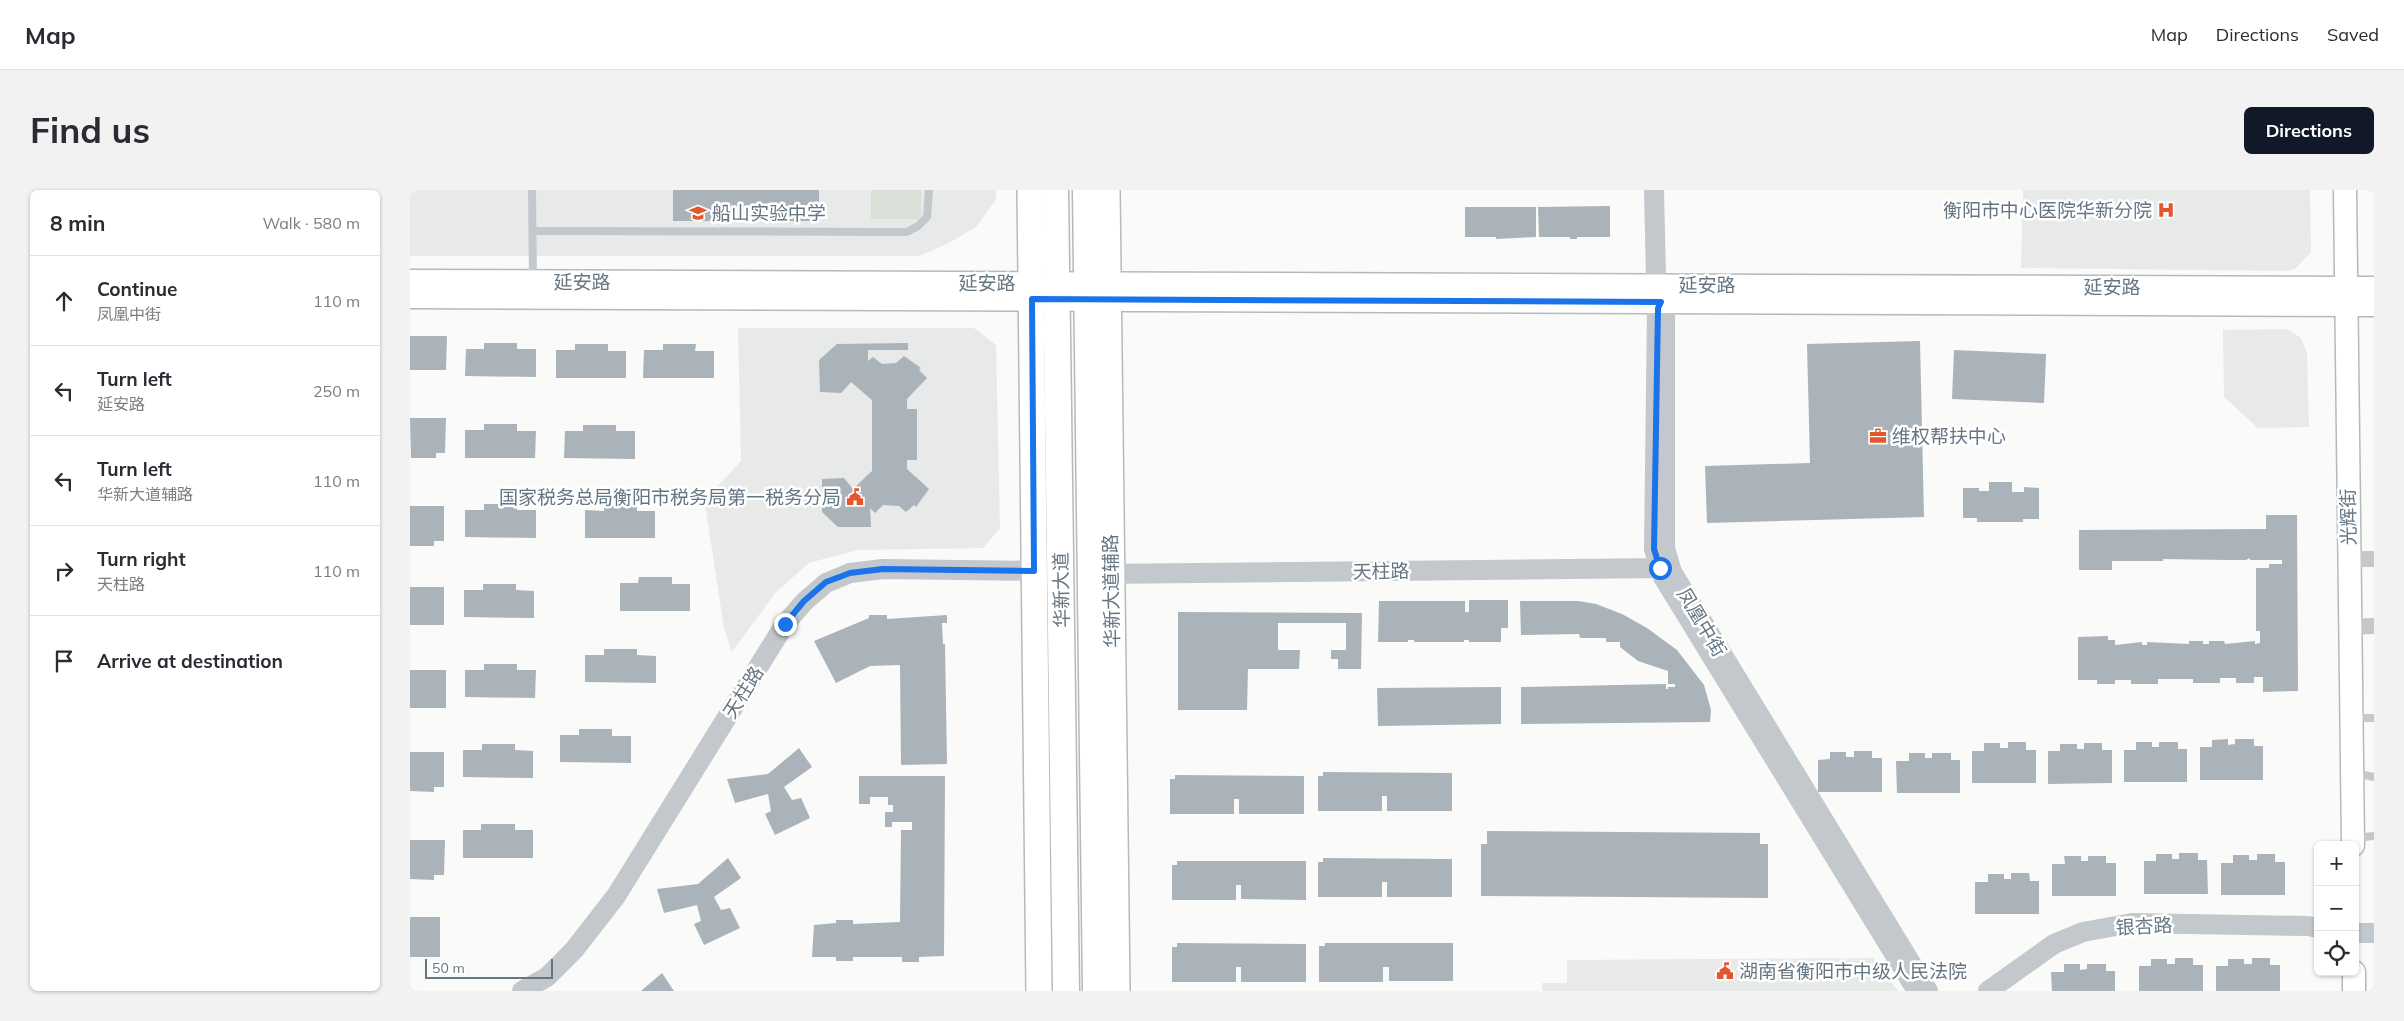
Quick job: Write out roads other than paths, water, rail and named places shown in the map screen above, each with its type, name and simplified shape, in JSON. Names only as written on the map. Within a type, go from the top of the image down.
[{"type":"highway","name":"华新大道","points":[[1055,190],[1044,291],[1061,571],[1066,991]]},
{"type":"highway","name":"华新大道","points":[[1086,190],[1098,292],[1101,574],[1096,991]]},
{"type":"highway","points":[[1050,991],[1066,952]]},
{"type":"main road","points":[[1030,190],[1044,291],[1034,571],[1039,991]]},
{"type":"main road","points":[[1098,292],[1107,190]]},
{"type":"main road","name":"光辉街","points":[[2334,190],[2341,296],[2355,841]]},
{"type":"main road","name":"光辉街","points":[[2344,190],[2341,296],[2355,841]]},
{"type":"main road","name":"延安路","points":[[410,281],[533,290]]},
{"type":"main road","name":"延安路","points":[[2341,296],[2374,288]]},
{"type":"main road","name":"延安路","points":[[410,297],[533,290],[1044,291],[2341,296],[2374,304]]},
{"type":"main road","name":"华新大道辅路","points":[[1101,574],[1116,991]]},
{"type":"main road","points":[[2343,976],[2344,991]]},
{"type":"main road","points":[[2354,976],[2354,991]]},
{"type":"street","name":"凤凰中街","points":[[1654,190],[1656,278],[1664,308],[1665,567],[1663,577],[1917,991]]},
{"type":"street","name":"凤凰中街","points":[[1661,294],[1662,190]]},
{"type":"street","points":[[2349,559],[2374,558]]},
{"type":"street","name":"凤凰中街","points":[[1665,567],[1928,991]]},
{"type":"street","name":"天柱路","points":[[1101,574],[1665,567]]},
{"type":"street","name":"天柱路","points":[[522,991],[547,977],[574,950],[616,896],[785,624],[804,601],[826,582],[850,573],[883,569],[1061,571]]},
{"type":"street","points":[[2350,627],[2374,626]]},
{"type":"street","name":"银杏路","points":[[1988,991],[2054,944],[2084,932],[2132,923],[2314,927]]},
{"type":"street","points":[[2359,933],[2374,933]]},
{"type":"lane","points":[[532,190],[533,290]]},
{"type":"lane","points":[[533,231],[907,232],[918,226],[927,217],[929,190]]},
{"type":"lane","points":[[2351,718],[2374,718]]},
{"type":"lane","points":[[2352,772],[2374,777]]},
{"type":"place","name":"衡阳市中心医院华新分院","points":[[2166,210]]},
{"type":"place","name":"船山实验中学","points":[[698,213]]},
{"type":"place","name":"维权帮扶中心","points":[[1878,436]]},
{"type":"place","name":"国家税务总局衡阳市税务局第一税务分局","points":[[855,497]]},
{"type":"place","name":"湖南省衡阳市中级人民法院","points":[[1725,971]]}]
